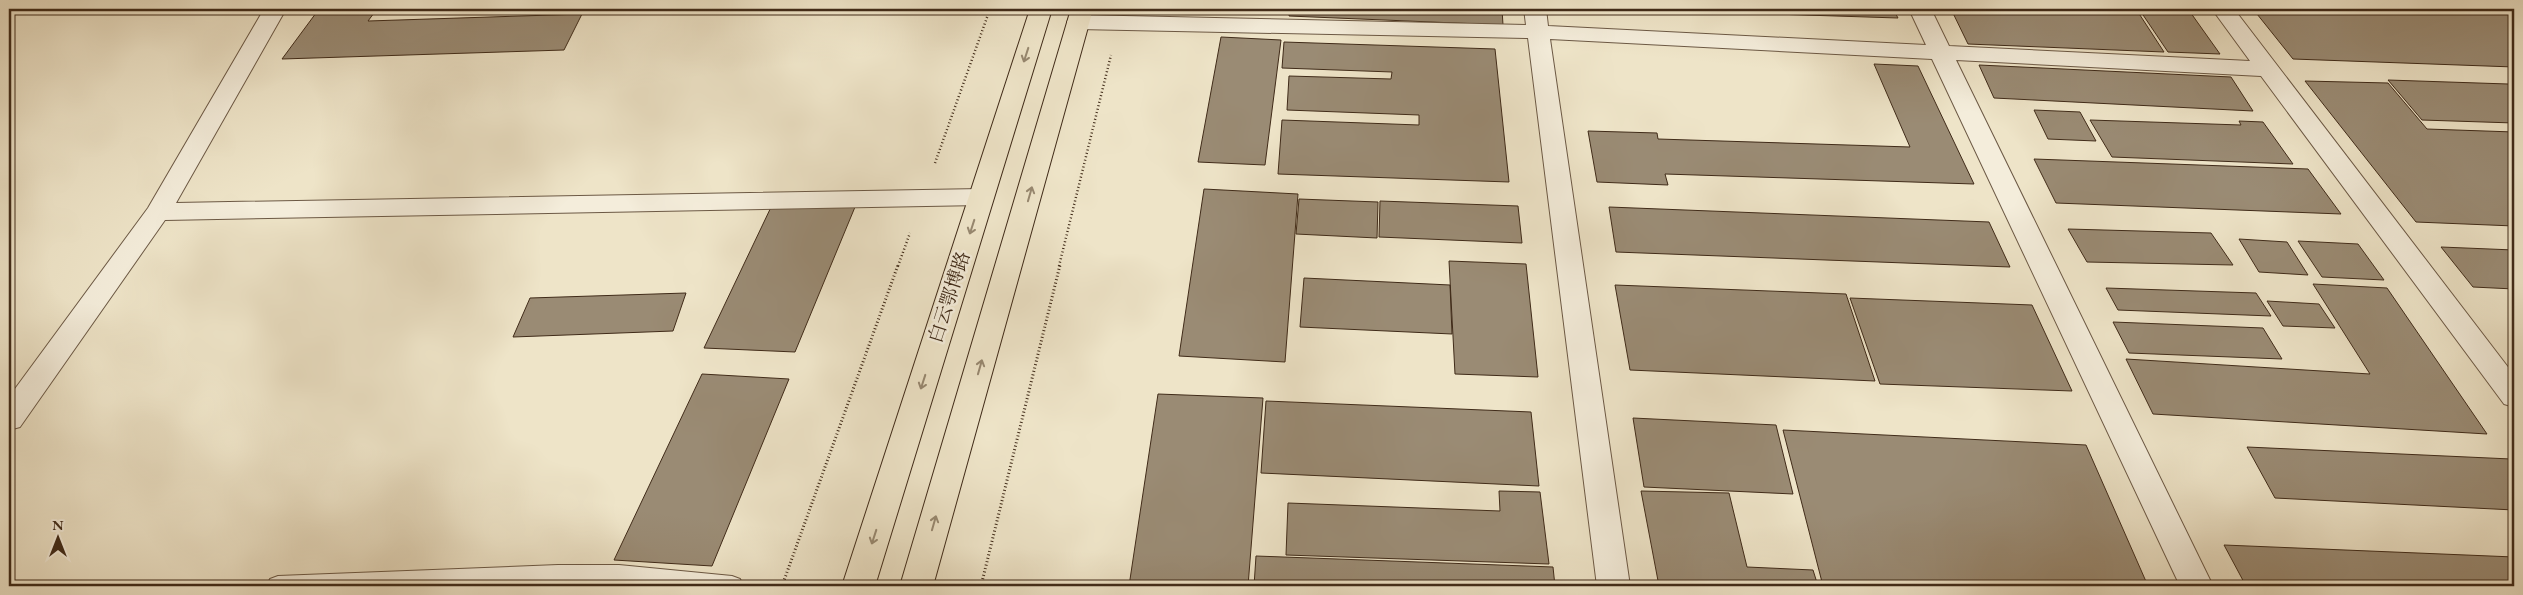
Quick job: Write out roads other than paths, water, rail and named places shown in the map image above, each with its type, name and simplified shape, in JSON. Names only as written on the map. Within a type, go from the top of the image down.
[{"type":"main road","name":"白云鄂博路","points":[[858,586],[1041,9]]},
{"type":"main road","points":[[916,586],[1030,196],[1080,15]]},
{"type":"street","points":[[9,418],[77,327],[158,212],[275,9]]},
{"type":"street","points":[[1920,9],[2196,586]]},
{"type":"street","points":[[2223,9],[2514,396]]},
{"type":"street","points":[[1080,15],[1119,23],[1536,21],[1941,53],[2268,69]]},
{"type":"street","points":[[1536,21],[1613,586]]},
{"type":"street","points":[[158,212],[981,197]]},
{"type":"lane","points":[[278,586],[558,574],[619,575],[732,586]]}]
